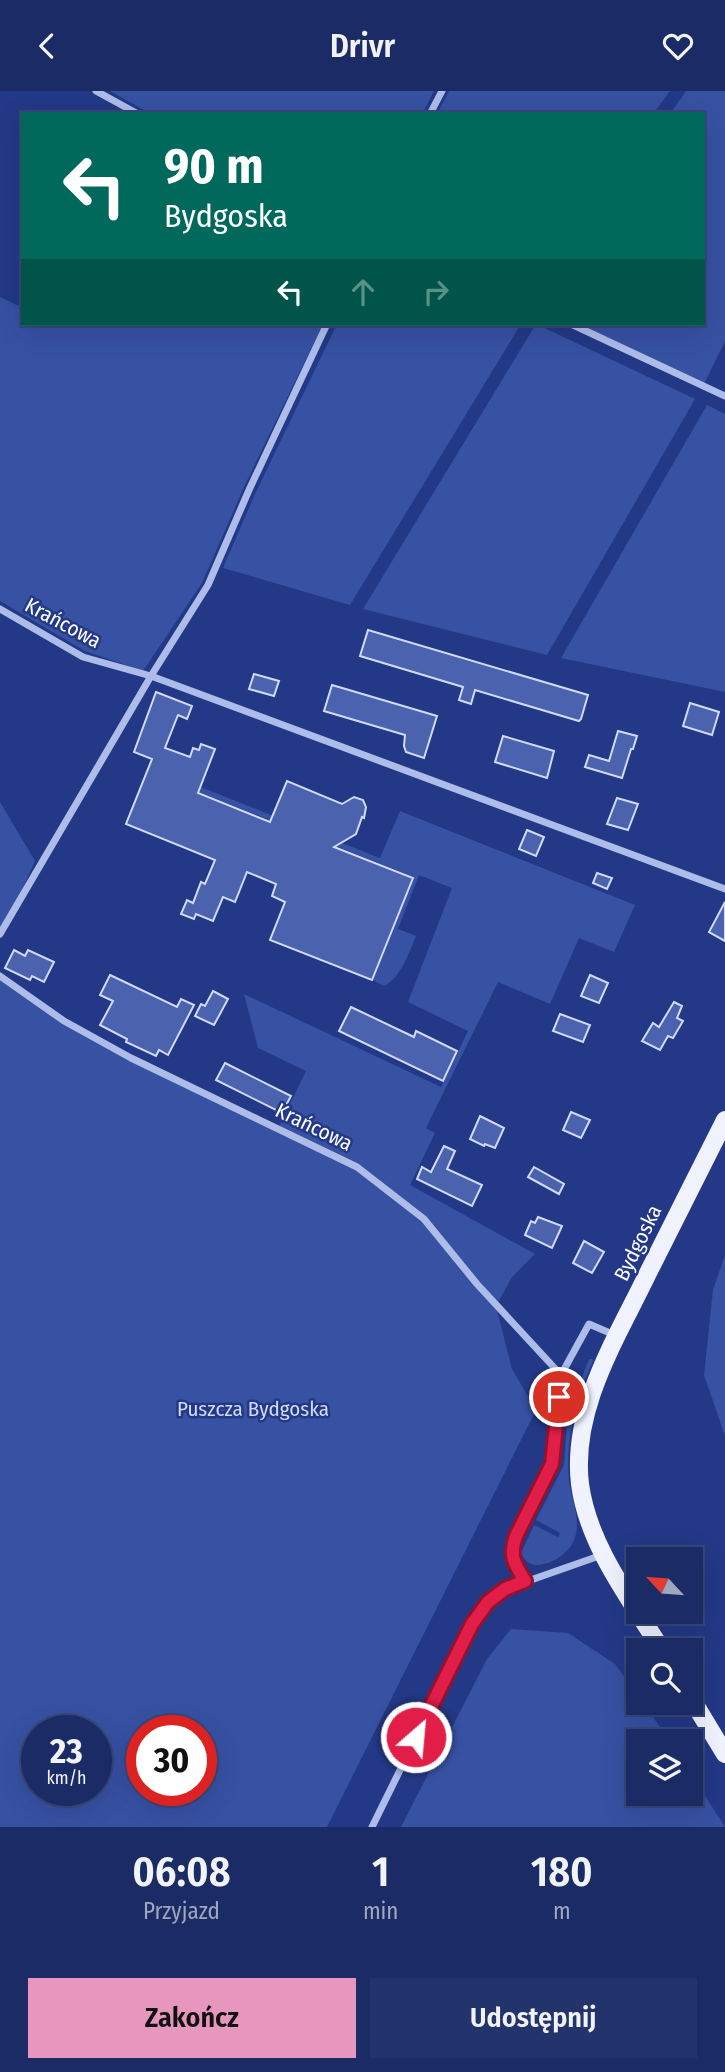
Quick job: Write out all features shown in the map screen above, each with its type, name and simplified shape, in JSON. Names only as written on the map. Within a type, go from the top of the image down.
[{"type":"main road","name":"Bydgoska","points":[[655,1638],[603,1554],[590,1522],[580,1483],[582,1426],[594,1387],[617,1336],[725,1121]]},
{"type":"main road","points":[[701,1715],[725,1754]]},
{"type":"street","points":[[96,91],[134,112]]},
{"type":"street","points":[[430,112],[442,91]]},
{"type":"street","points":[[0,934],[151,676],[208,585],[326,326]]},
{"type":"street","points":[[575,326],[725,396]]},
{"type":"street","name":"Krańcowa","points":[[0,609],[83,657],[151,676],[725,889]]},
{"type":"street","name":"Krańcowa","points":[[0,976],[83,1032],[131,1058],[357,1167],[424,1219],[477,1284],[562,1375]]},
{"type":"street","points":[[525,1581],[513,1562],[512,1548],[552,1464],[562,1375],[589,1324],[617,1336]]},
{"type":"street","points":[[372,1827],[472,1624],[488,1602],[505,1589],[603,1554]]},
{"type":"green space","points":[[110,91],[434,91],[423,112],[147,112]]},
{"type":"green space","points":[[449,91],[670,91],[654,112],[438,112]]},
{"type":"green space","points":[[686,91],[725,91],[725,341],[702,388],[574,326],[705,326],[705,112],[671,112]]},
{"type":"green space","points":[[0,297],[21,307],[21,326],[322,326],[244,487],[202,583],[143,671],[85,651],[0,601]]},
{"type":"green space","points":[[336,326],[520,326],[350,605],[223,568],[255,494]]},
{"type":"green space","points":[[535,326],[540,326],[695,399],[547,655],[363,609]]},
{"type":"green space","points":[[707,405],[725,414],[725,692],[561,658]]},
{"type":"green space","name":"Puszcza Bydgoska","points":[[150,767],[380,858],[400,811],[635,905],[614,952],[579,938],[550,1004],[498,982],[426,1128],[435,1133],[410,1185],[535,1254],[512,1277],[496,1306],[512,1369],[536,1410],[327,1827],[0,1827],[0,976],[64,1021],[278,1129],[306,1071],[258,1048],[244,994],[441,1087],[468,1031],[408,1002],[452,888],[419,875],[398,929],[416,936],[407,957],[390,983],[384,986],[373,980],[414,877],[148,772]]},
{"type":"green space","points":[[0,802],[35,861],[0,939]]},
{"type":"green space","points":[[725,1255],[725,1436],[704,1375],[713,1290]]},
{"type":"green space","points":[[589,1359],[593,1361],[577,1404],[570,1434],[568,1465],[576,1514],[576,1534],[571,1546],[562,1555],[544,1564],[532,1564],[525,1560],[521,1553],[534,1525],[558,1537],[560,1533],[536,1520],[564,1465],[567,1424]]},
{"type":"green space","points":[[511,1629],[568,1633],[615,1664],[626,1679],[626,1715],[652,1715],[661,1729],[626,1729],[626,1806],[703,1806],[703,1793],[725,1827],[401,1827],[487,1659]]},
{"type":"building","points":[[368,630],[588,695],[581,719],[579,721],[475,690],[471,704],[459,700],[463,687],[360,656]]},
{"type":"building","points":[[254,674],[279,681],[274,696],[249,689]]},
{"type":"building","points":[[332,685],[437,716],[424,758],[406,752],[405,735],[324,711]]},
{"type":"building","points":[[156,692],[192,706],[187,719],[178,715],[165,748],[190,757],[193,748],[199,750],[201,744],[215,749],[198,793],[270,822],[287,781],[342,804],[354,797],[363,800],[366,807],[364,818],[362,817],[356,834],[334,847],[413,878],[372,980],[270,940],[285,902],[272,896],[276,884],[247,872],[235,902],[223,897],[213,921],[196,914],[194,919],[181,914],[187,900],[193,903],[201,882],[205,884],[215,860],[126,824],[152,759],[134,752]]},
{"type":"building","points":[[690,703],[719,712],[712,735],[683,726]]},
{"type":"building","points":[[618,731],[637,736],[622,778],[585,767],[589,755],[609,761]]},
{"type":"building","points":[[503,736],[554,751],[547,778],[495,762]]},
{"type":"building","points":[[617,798],[638,804],[628,830],[607,824]]},
{"type":"building","points":[[527,830],[544,837],[536,856],[519,849]]},
{"type":"building","points":[[597,873],[612,878],[607,889],[593,883]]},
{"type":"building","points":[[725,902],[725,941],[709,932]]},
{"type":"building","points":[[14,950],[25,956],[28,950],[54,962],[44,982],[32,976],[30,980],[5,968]]},
{"type":"building","points":[[110,975],[177,1007],[181,999],[194,1005],[168,1055],[159,1050],[156,1056],[126,1042],[127,1039],[100,1025],[113,1001],[100,995]]},
{"type":"building","points":[[590,975],[608,983],[599,1003],[581,996]]},
{"type":"building","points":[[213,991],[228,999],[214,1025],[195,1016],[201,1004],[205,1006]]},
{"type":"building","points":[[674,1002],[682,1006],[677,1018],[683,1021],[673,1038],[668,1036],[660,1050],[642,1041],[653,1023],[659,1027]]},
{"type":"building","points":[[351,1007],[414,1037],[416,1031],[457,1051],[443,1081],[339,1031]]},
{"type":"building","points":[[560,1014],[590,1025],[583,1042],[553,1031]]},
{"type":"building","points":[[225,1063],[291,1096],[282,1113],[216,1080]]},
{"type":"building","points":[[571,1112],[590,1120],[581,1138],[563,1130]]},
{"type":"building","points":[[480,1116],[504,1128],[495,1148],[470,1139]]},
{"type":"building","points":[[444,1146],[455,1151],[447,1169],[482,1185],[472,1206],[417,1179],[422,1167],[431,1172]]},
{"type":"building","points":[[534,1167],[564,1184],[559,1194],[528,1177]]},
{"type":"building","points":[[538,1217],[562,1226],[552,1248],[525,1235],[531,1221],[535,1223]]},
{"type":"building","points":[[584,1241],[604,1252],[592,1273],[573,1263]]},
{"type":"route","points":[[416,1737],[472,1624],[488,1602],[505,1589],[525,1581],[513,1562],[512,1548],[552,1464],[559,1397]]}]
